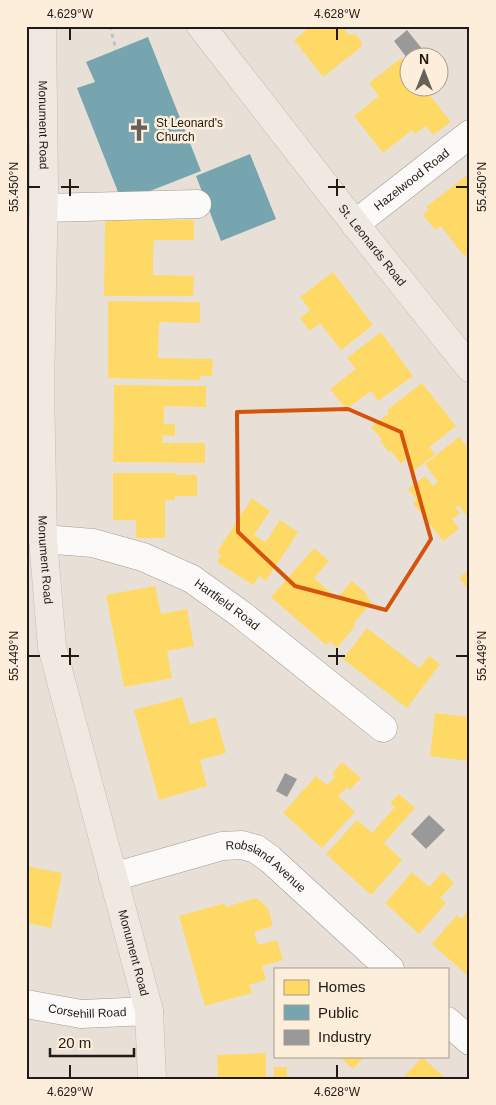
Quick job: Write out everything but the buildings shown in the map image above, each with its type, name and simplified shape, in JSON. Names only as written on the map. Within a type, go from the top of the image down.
[{"type":"main road","name":"Monument Road","points":[[42,26],[38,193],[40,389],[43,539],[52,647],[149,1010],[152,1079]]},
{"type":"main road","name":"St. Leonards Road","points":[[201,26],[470,368]]},
{"type":"street","name":"Hazelwood Road","points":[[355,224],[470,134]]},
{"type":"street","points":[[38,193],[197,204]]},
{"type":"street","name":"Hartfield Road","points":[[43,539],[93,543],[143,557],[192,579],[242,615],[384,728]]},
{"type":"street","name":"Robsland Avenue","points":[[113,877],[222,846],[242,846],[256,849],[270,859],[389,968]]},
{"type":"street","name":"Corsehill Road","points":[[26,1004],[82,1014],[149,1010]]},
{"type":"street","points":[[448,1022],[470,1041]]},
{"type":"path","points":[[110,26],[116,50]]},
{"type":"highlighted area","points":[[348,409],[401,432],[431,539],[386,610],[295,586],[238,532],[237,412]]},
{"type":"place","name":"St Leonard's Church","points":[[139,130]]}]
